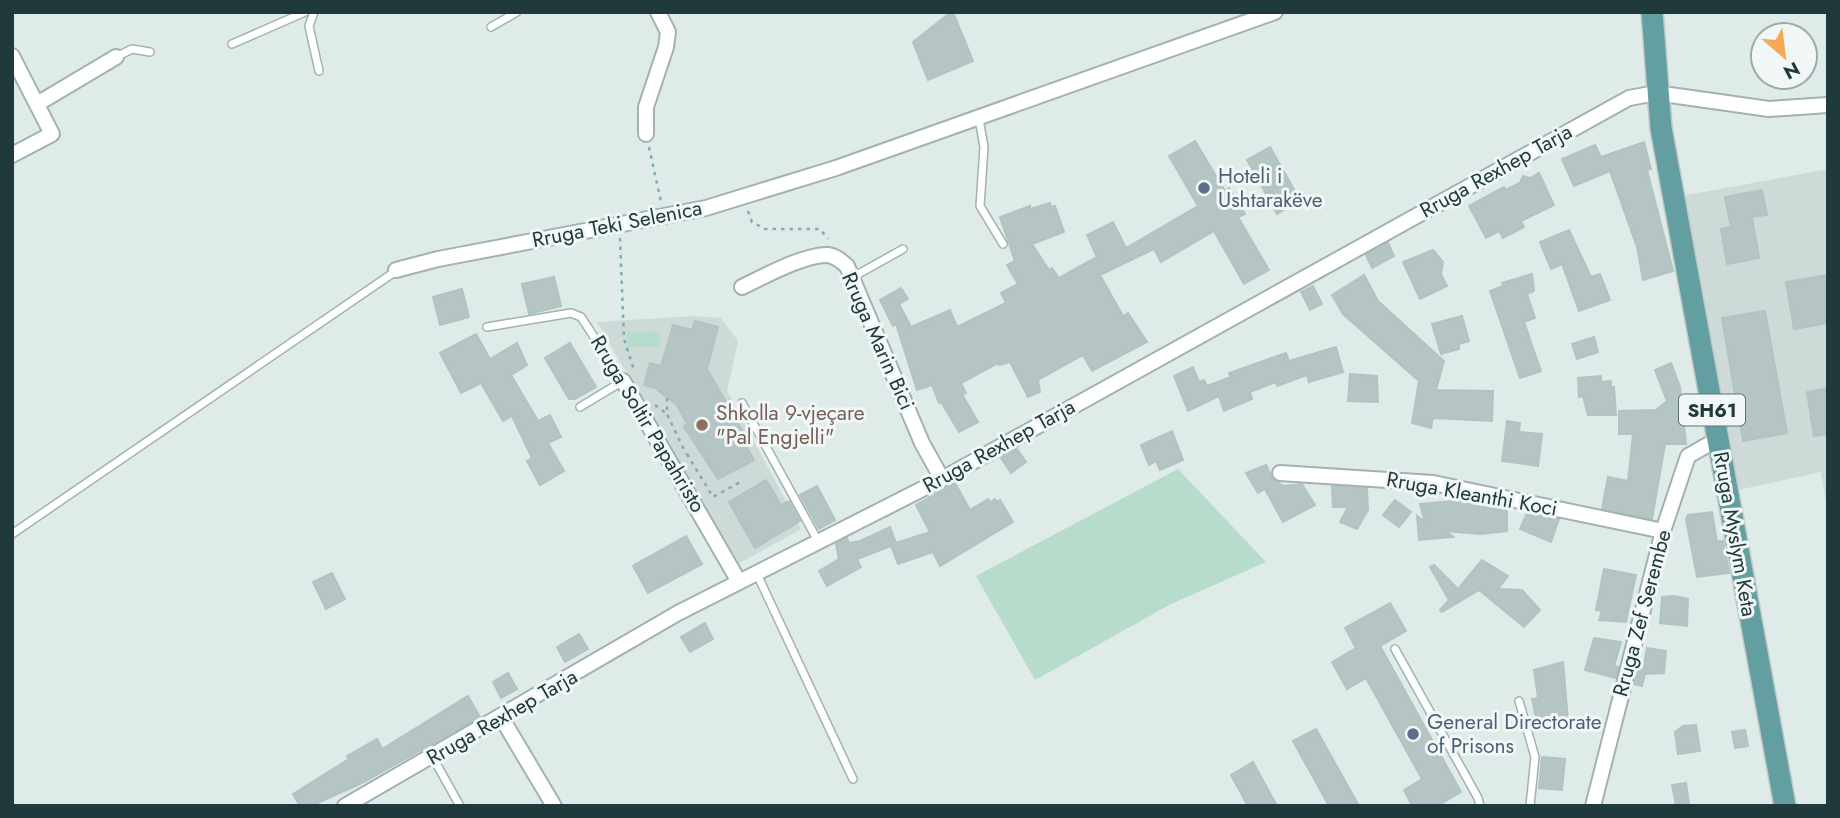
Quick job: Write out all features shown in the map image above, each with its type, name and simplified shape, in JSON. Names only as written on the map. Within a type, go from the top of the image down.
[{"type":"main road","name":"Rruga Myslym Keta","points":[[1652,12],[1656,93],[1786,804]]},
{"type":"street","points":[[646,134],[646,107],[668,32],[658,12]]},
{"type":"street","name":"Rruga Teki Selenica","points":[[397,270],[427,261],[619,225],[744,198],[979,119],[1275,12]]},
{"type":"street","points":[[12,56],[52,134],[12,155]]},
{"type":"street","points":[[37,104],[116,57]]},
{"type":"street","points":[[1656,93],[1769,109],[1828,105]]},
{"type":"street","name":"Rruga Rexhep Tarja","points":[[345,806],[738,580],[942,479],[1629,98],[1656,93]]},
{"type":"street","name":"Rruga Marin Bici","points":[[743,287],[773,272],[818,257],[836,257],[847,266],[922,443],[942,479]]},
{"type":"street","name":"Rruga Soltir Papahristo","points":[[623,381],[738,580]]},
{"type":"street","name":"Rruga Zef Serembe","points":[[1592,806],[1663,531],[1688,456],[1718,439]]},
{"type":"street","name":"Rruga Kleanthi Koci","points":[[1280,473],[1433,483],[1663,531]]},
{"type":"street","points":[[501,717],[554,806]]},
{"type":"lane","points":[[232,44],[305,12]]},
{"type":"lane","points":[[314,12],[309,26],[319,71]]},
{"type":"lane","points":[[491,27],[517,12]]},
{"type":"lane","points":[[116,57],[132,49],[150,52]]},
{"type":"lane","points":[[979,119],[984,147],[980,206],[1003,244]]},
{"type":"lane","points":[[853,277],[903,249]]},
{"type":"lane","name":"Rruga Teki Selenica","points":[[12,534],[397,270]]},
{"type":"lane","name":"Rruga Soltir Papahristo","points":[[487,327],[571,313],[581,317],[592,330],[623,381]]},
{"type":"lane","points":[[580,407],[623,381]]},
{"type":"lane","points":[[742,403],[818,541]]},
{"type":"lane","points":[[756,571],[853,779]]},
{"type":"lane","points":[[1395,649],[1480,806]]},
{"type":"lane","points":[[1519,701],[1535,757],[1530,806]]},
{"type":"lane","points":[[432,756],[460,806]]},
{"type":"path","points":[[646,134],[664,216]]},
{"type":"path","points":[[744,198],[752,222],[756,226],[786,230],[820,229],[827,237],[836,257]]},
{"type":"path","points":[[619,225],[624,339],[638,378]]},
{"type":"path","points":[[667,398],[667,414]]},
{"type":"path","points":[[650,401],[667,414],[713,497],[742,481]]},
{"type":"path","points":[[679,459],[687,454]]},
{"type":"shaded area","points":[[1828,169],[1828,515],[1821,472],[1738,490],[1682,196]]},
{"type":"shaded area","name":"Shkolla 9-vjeçare \"Pal Engjelli\"","points":[[694,316],[721,318],[738,341],[727,391],[801,529],[738,564],[597,322]]},
{"type":"green space","points":[[659,331],[660,346],[627,347],[627,332]]},
{"type":"green space","points":[[1178,469],[1266,562],[1171,604],[1035,680],[976,576]]},
{"type":"building","points":[[951,12],[973,61],[928,80],[913,42]]},
{"type":"building","points":[[1195,141],[1225,191],[1229,188],[1245,214],[1238,217],[1269,270],[1244,284],[1214,231],[1161,262],[1154,249],[1100,275],[1123,316],[1128,313],[1147,342],[1092,371],[1083,355],[1038,380],[1040,392],[1028,397],[1010,362],[998,363],[961,383],[966,393],[962,394],[978,422],[959,432],[941,402],[939,403],[932,385],[917,390],[896,324],[893,326],[880,300],[901,288],[908,299],[899,304],[911,327],[950,310],[957,327],[1006,303],[1001,293],[1018,284],[1007,265],[1015,261],[1000,217],[1030,206],[1030,209],[1050,203],[1051,207],[1055,206],[1064,232],[1032,244],[1049,270],[1052,268],[1059,278],[1097,257],[1087,235],[1113,222],[1126,248],[1198,206],[1169,156]]},
{"type":"building","points":[[1644,142],[1651,169],[1647,170],[1673,271],[1643,280],[1637,247],[1610,171],[1574,186],[1562,159],[1595,145],[1601,157]]},
{"type":"building","points":[[1270,147],[1300,200],[1277,214],[1247,160]]},
{"type":"building","points":[[1539,173],[1554,205],[1521,221],[1524,227],[1503,238],[1499,231],[1486,238],[1469,206],[1504,187],[1505,190],[1520,183],[1523,176],[1530,178]]},
{"type":"building","points":[[1762,190],[1767,215],[1752,217],[1759,258],[1727,264],[1721,229],[1731,227],[1725,197]]},
{"type":"building","points":[[1569,230],[1591,277],[1600,274],[1610,300],[1579,311],[1562,264],[1551,269],[1540,242]]},
{"type":"building","points":[[1388,243],[1394,256],[1372,268],[1366,255]]},
{"type":"building","points":[[1433,250],[1443,262],[1441,274],[1447,286],[1420,299],[1403,262]]},
{"type":"building","points":[[1532,274],[1534,291],[1527,294],[1535,318],[1524,322],[1541,371],[1520,378],[1490,291],[1503,286],[1502,283]]},
{"type":"building","points":[[1364,275],[1378,301],[1444,361],[1436,390],[1493,391],[1492,421],[1433,418],[1431,428],[1412,423],[1419,381],[1343,314],[1332,295]]},
{"type":"building","points":[[1828,275],[1828,323],[1794,329],[1786,282]]},
{"type":"building","points":[[554,277],[561,306],[529,314],[522,284]]},
{"type":"building","points":[[1313,286],[1322,304],[1310,310],[1301,292]]},
{"type":"building","points":[[462,289],[469,317],[440,325],[433,297]]},
{"type":"building","points":[[1765,311],[1787,433],[1743,441],[1722,318]]},
{"type":"building","points":[[1462,316],[1469,341],[1459,344],[1459,349],[1441,354],[1432,324]]},
{"type":"building","points":[[695,321],[718,327],[707,369],[747,439],[743,441],[754,460],[718,479],[684,427],[687,424],[677,405],[655,388],[644,385],[650,363],[661,366],[673,325],[692,330]]},
{"type":"building","points":[[476,334],[490,359],[517,343],[527,365],[511,375],[538,421],[550,415],[561,437],[548,443],[564,471],[540,485],[527,461],[532,458],[512,416],[503,421],[481,383],[461,393],[440,353]]},
{"type":"building","points":[[1594,337],[1598,352],[1577,359],[1572,344]]},
{"type":"building","points":[[570,343],[596,387],[575,399],[569,399],[545,358]]},
{"type":"building","points":[[1336,347],[1343,372],[1309,382],[1307,375],[1277,386],[1276,382],[1250,392],[1252,399],[1224,411],[1219,396],[1188,411],[1174,376],[1193,367],[1199,382],[1204,380],[1207,386],[1231,377],[1229,373],[1286,353],[1289,361]]},
{"type":"building","points":[[1671,363],[1680,387],[1686,444],[1665,444],[1652,519],[1602,509],[1608,477],[1628,481],[1633,434],[1619,434],[1619,411],[1656,410],[1667,401],[1655,370]]},
{"type":"building","points":[[1350,374],[1377,376],[1378,402],[1348,401]]},
{"type":"building","points":[[1601,376],[1601,382],[1611,381],[1611,387],[1614,387],[1616,415],[1588,415],[1583,396],[1579,397],[1578,378]]},
{"type":"building","points":[[1828,388],[1828,434],[1814,436],[1807,392]]},
{"type":"building","points":[[1507,421],[1520,423],[1519,432],[1542,434],[1538,466],[1502,461]]},
{"type":"building","points":[[1172,431],[1183,460],[1160,470],[1156,461],[1149,465],[1141,445]]},
{"type":"building","points":[[1017,449],[1026,462],[1011,473],[1001,458]]},
{"type":"building","points":[[1266,465],[1272,478],[1283,486],[1302,484],[1315,505],[1283,522],[1265,489],[1258,493],[1246,473]]},
{"type":"building","points":[[766,480],[781,505],[789,501],[800,521],[755,548],[729,502]]},
{"type":"building","points":[[955,483],[970,510],[988,499],[990,502],[1000,500],[1013,522],[940,566],[933,552],[898,564],[891,546],[857,559],[861,567],[827,586],[819,571],[839,559],[836,544],[847,538],[849,543],[860,541],[890,527],[896,543],[930,532],[916,505]]},
{"type":"building","points":[[817,486],[835,520],[819,529],[800,495]]},
{"type":"building","points":[[1332,486],[1367,488],[1368,510],[1357,529],[1340,522],[1348,507],[1333,507]]},
{"type":"building","points":[[1395,500],[1411,512],[1399,527],[1383,515]]},
{"type":"building","points":[[1466,500],[1507,508],[1507,531],[1480,534],[1446,531],[1453,537],[1419,540],[1417,516],[1425,522],[1420,504]]},
{"type":"building","points":[[1712,512],[1717,542],[1723,541],[1729,573],[1697,577],[1686,519],[1688,515]]},
{"type":"building","points":[[1527,513],[1559,519],[1551,542],[1520,529]]},
{"type":"building","points":[[686,536],[702,564],[648,593],[633,566]]},
{"type":"building","points":[[1482,560],[1508,576],[1498,589],[1522,590],[1540,610],[1524,627],[1479,590],[1442,612],[1440,610],[1449,600],[1430,567],[1434,565],[1458,589]]},
{"type":"building","points":[[1604,569],[1636,575],[1626,622],[1599,620],[1602,611],[1596,610]]},
{"type":"building","points":[[332,573],[345,599],[326,609],[313,582]]},
{"type":"building","points":[[1662,597],[1688,599],[1687,626],[1660,623]]},
{"type":"building","name":"General Directorate of Prisons","points":[[1390,603],[1406,631],[1380,646],[1461,792],[1437,806],[1412,806],[1404,790],[1422,779],[1366,678],[1347,689],[1332,662],[1356,648],[1345,628]]},
{"type":"building","points":[[705,623],[713,639],[690,652],[681,637]]},
{"type":"building","points":[[579,634],[588,649],[565,662],[557,647]]},
{"type":"building","points":[[1594,638],[1621,642],[1614,666],[1619,667],[1616,678],[1585,670]]},
{"type":"building","points":[[1647,648],[1666,651],[1664,673],[1645,674],[1642,686],[1634,684],[1638,669],[1643,670]]},
{"type":"building","points":[[1563,662],[1568,721],[1546,725],[1545,722],[1537,723],[1532,699],[1538,698],[1534,670]]},
{"type":"building","points":[[508,673],[517,689],[501,698],[493,682]]},
{"type":"building","points":[[468,696],[480,717],[362,783],[311,806],[300,806],[293,794],[349,759],[347,756],[377,739],[382,749]]},
{"type":"building","points":[[1696,725],[1700,751],[1678,754],[1675,732],[1683,726]]},
{"type":"building","points":[[1316,729],[1359,806],[1329,806],[1293,741]]},
{"type":"building","points":[[1745,730],[1748,746],[1735,748],[1732,732]]},
{"type":"building","points":[[1542,757],[1565,759],[1562,790],[1539,788]]},
{"type":"building","points":[[1253,762],[1277,806],[1248,806],[1231,775]]},
{"type":"building","points":[[1686,783],[1689,803],[1676,805],[1672,785]]},
{"type":"place","name":"Hoteli i Ushtarakëve","points":[[1204,188]]},
{"type":"place","name":"Shkolla 9-vjeçare \"Pal Engjelli\"","points":[[702,425]]},
{"type":"place","name":"General Directorate of Prisons","points":[[1413,734]]}]
